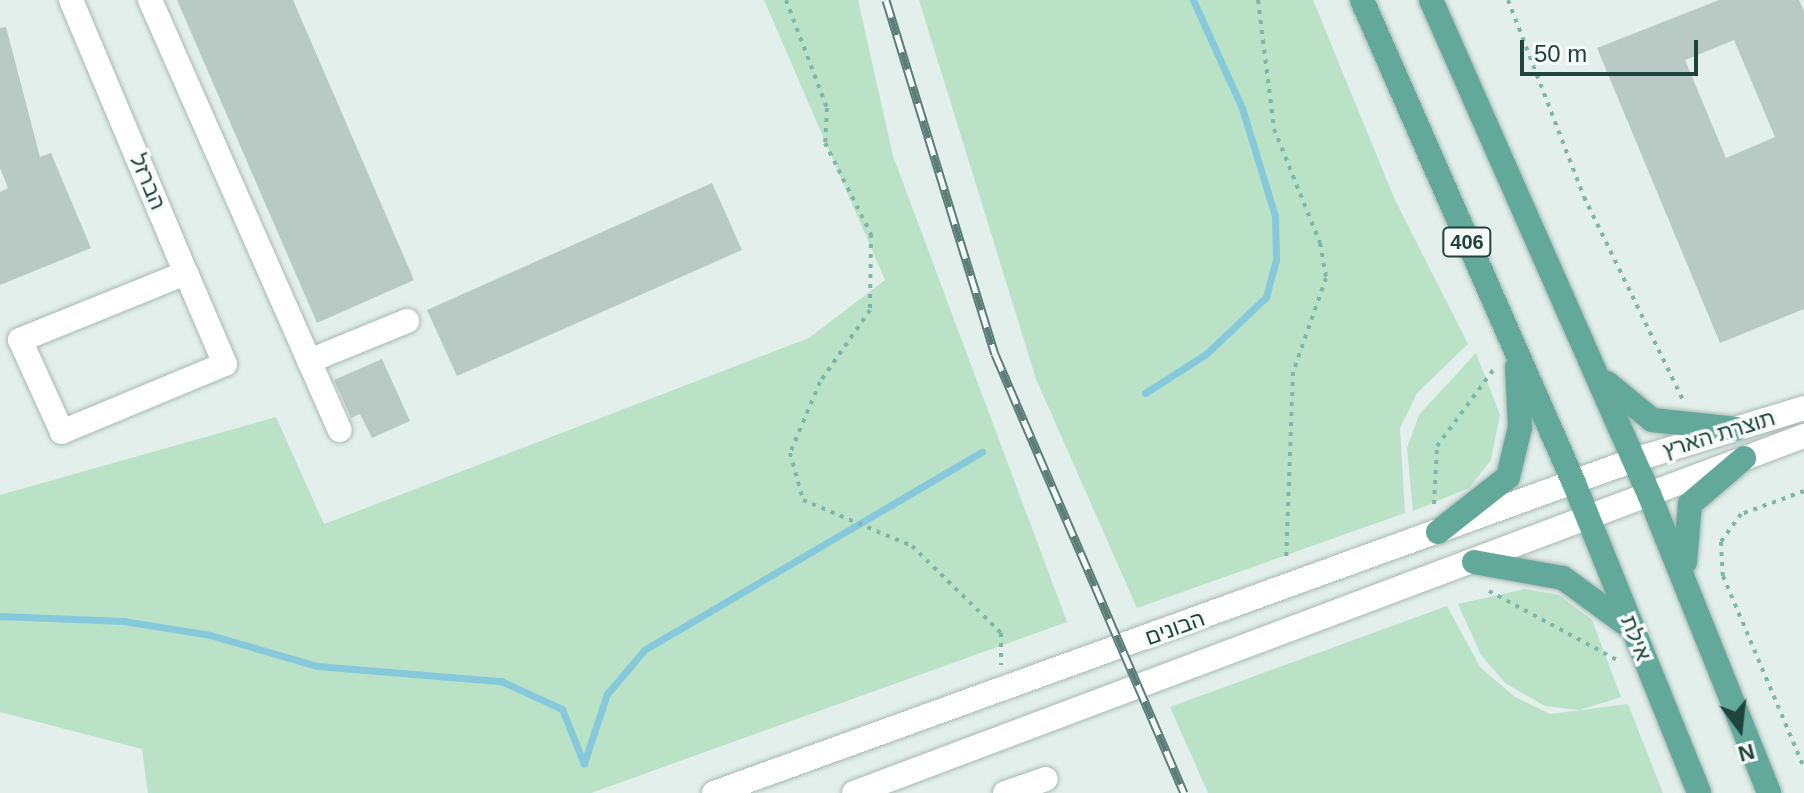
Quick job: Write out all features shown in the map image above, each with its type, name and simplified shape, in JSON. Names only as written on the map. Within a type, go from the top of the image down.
[{"type":"main road","name":"406","points":[[1362,0],[1574,483]]},
{"type":"main road","points":[[1431,0],[1649,494],[1769,793]]},
{"type":"main road","points":[[1438,532],[1508,477],[1520,427],[1516,348]]},
{"type":"main road","points":[[1593,365],[1621,401],[1652,420],[1737,429]]},
{"type":"main road","points":[[1687,589],[1682,536],[1690,504],[1744,458]]},
{"type":"main road","name":"אילת","points":[[1574,483],[1699,793]]},
{"type":"main road","points":[[1463,566],[1563,578],[1632,628]]},
{"type":"street","name":"הברזל","points":[[10,342],[62,432],[225,364],[71,0]]},
{"type":"street","points":[[150,0],[340,430]]},
{"type":"street","points":[[10,342],[186,273]]},
{"type":"street","points":[[309,361],[407,321]]},
{"type":"street","name":"תוצרת הארץ","points":[[1634,460],[1804,408]]},
{"type":"street","name":"תוצרת הארץ","points":[[1649,494],[1804,436]]},
{"type":"street","name":"הבונים","points":[[714,793],[1634,460]]},
{"type":"street","name":"הבונים","points":[[854,793],[1649,494]]},
{"type":"street","points":[[1005,793],[1046,779]]},
{"type":"path","points":[[786,0],[827,108],[825,143],[871,234],[870,310],[820,382],[790,453],[803,500],[912,546],[955,583],[1001,633],[1002,690]]},
{"type":"path","points":[[1258,0],[1274,129],[1320,243],[1326,278],[1291,384],[1289,586]]},
{"type":"path","points":[[1508,0],[1584,197],[1684,403],[1698,409]]},
{"type":"path","points":[[1438,532],[1431,476],[1437,446],[1473,390],[1516,348]]},
{"type":"path","points":[[1804,491],[1741,514],[1721,542],[1723,576],[1804,768]]},
{"type":"path","points":[[1463,566],[1653,679]]},
{"type":"green space","points":[[764,0],[858,0],[893,156],[1067,622],[591,793],[148,793],[142,749],[0,712],[0,495],[276,417],[324,524],[809,338],[885,280]]},
{"type":"green space","points":[[919,0],[1313,0],[1395,200],[1468,344],[1417,393],[1400,428],[1405,513],[1137,608],[1036,379]]},
{"type":"green space","points":[[1476,353],[1500,415],[1491,460],[1469,488],[1413,511],[1407,448],[1419,415]]},
{"type":"green space","points":[[1525,589],[1559,595],[1592,620],[1621,697],[1580,710],[1545,706],[1505,683],[1481,655],[1458,604]]},
{"type":"green space","points":[[1447,606],[1480,667],[1515,697],[1550,714],[1628,704],[1663,793],[1208,793],[1170,707]]},
{"type":"building","points":[[177,0],[293,0],[414,280],[317,323]]},
{"type":"building","points":[[1719,0],[1799,0],[1804,11],[1804,309],[1720,343],[1597,48]],"holes":[[[1734,40],[1775,137],[1726,158],[1685,60]]]},
{"type":"building","points":[[6,27],[40,157],[51,153],[91,248],[0,285],[0,192],[8,188],[0,168],[0,28]]},
{"type":"building","points":[[712,183],[742,250],[457,376],[427,310]]},
{"type":"building","points":[[382,359],[410,421],[372,438],[360,414],[351,418],[334,380]]},
{"type":"waterway","points":[[1145,393],[1206,354],[1266,297],[1276,260],[1275,216],[1242,108],[1193,0]]},
{"type":"waterway","points":[[584,763],[607,694],[644,650],[982,452]]},
{"type":"waterway","points":[[0,616],[123,621],[210,635],[317,666],[501,681],[562,709],[584,764]]},
{"type":"railway","points":[[886,0],[995,354],[1184,793]]}]
